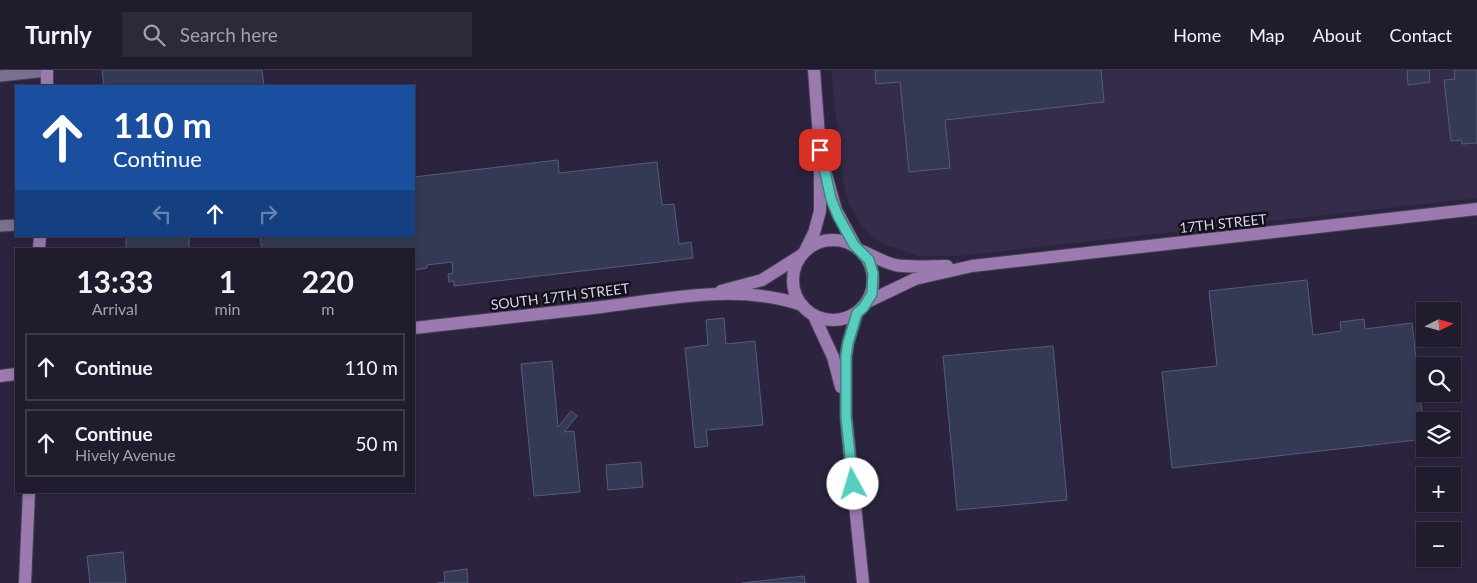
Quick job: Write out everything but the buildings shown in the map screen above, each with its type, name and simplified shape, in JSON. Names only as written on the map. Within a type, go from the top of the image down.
[{"type":"street","points":[[814,70],[820,150],[820,211],[814,233],[794,271],[793,279],[797,297],[802,305],[814,316],[834,357],[846,417],[863,583]]},
{"type":"street","points":[[0,76],[47,71],[47,85]]},
{"type":"street","points":[[814,316],[831,321],[840,320],[857,313],[868,302],[873,287],[873,273],[869,260],[857,247],[836,210],[820,150]]},
{"type":"street","name":"17TH STREET","points":[[868,302],[915,279],[972,266],[1477,209]]},
{"type":"street","points":[[0,226],[15,225]]},
{"type":"street","points":[[709,294],[762,280],[817,243],[825,240],[841,240],[857,247]]},
{"type":"street","name":"17TH STREET","points":[[857,247],[881,260],[896,265],[972,266]]},
{"type":"street","points":[[709,294],[770,296],[802,305]]},
{"type":"street","name":"SOUTH 17TH STREET","points":[[415,328],[709,294]]},
{"type":"street","points":[[846,417],[846,356],[857,313]]},
{"type":"street","points":[[0,376],[15,374]]},
{"type":"street","points":[[25,583],[29,493]]},
{"type":"shaded area","points":[[831,70],[1477,70],[1477,198],[959,256],[917,256],[879,242],[863,227],[849,205],[843,182]]},
{"type":"route","points":[[820,150],[831,199],[838,216],[854,245],[869,260],[874,280],[872,294],[868,302],[857,313],[846,356],[846,417],[853,484]]}]
